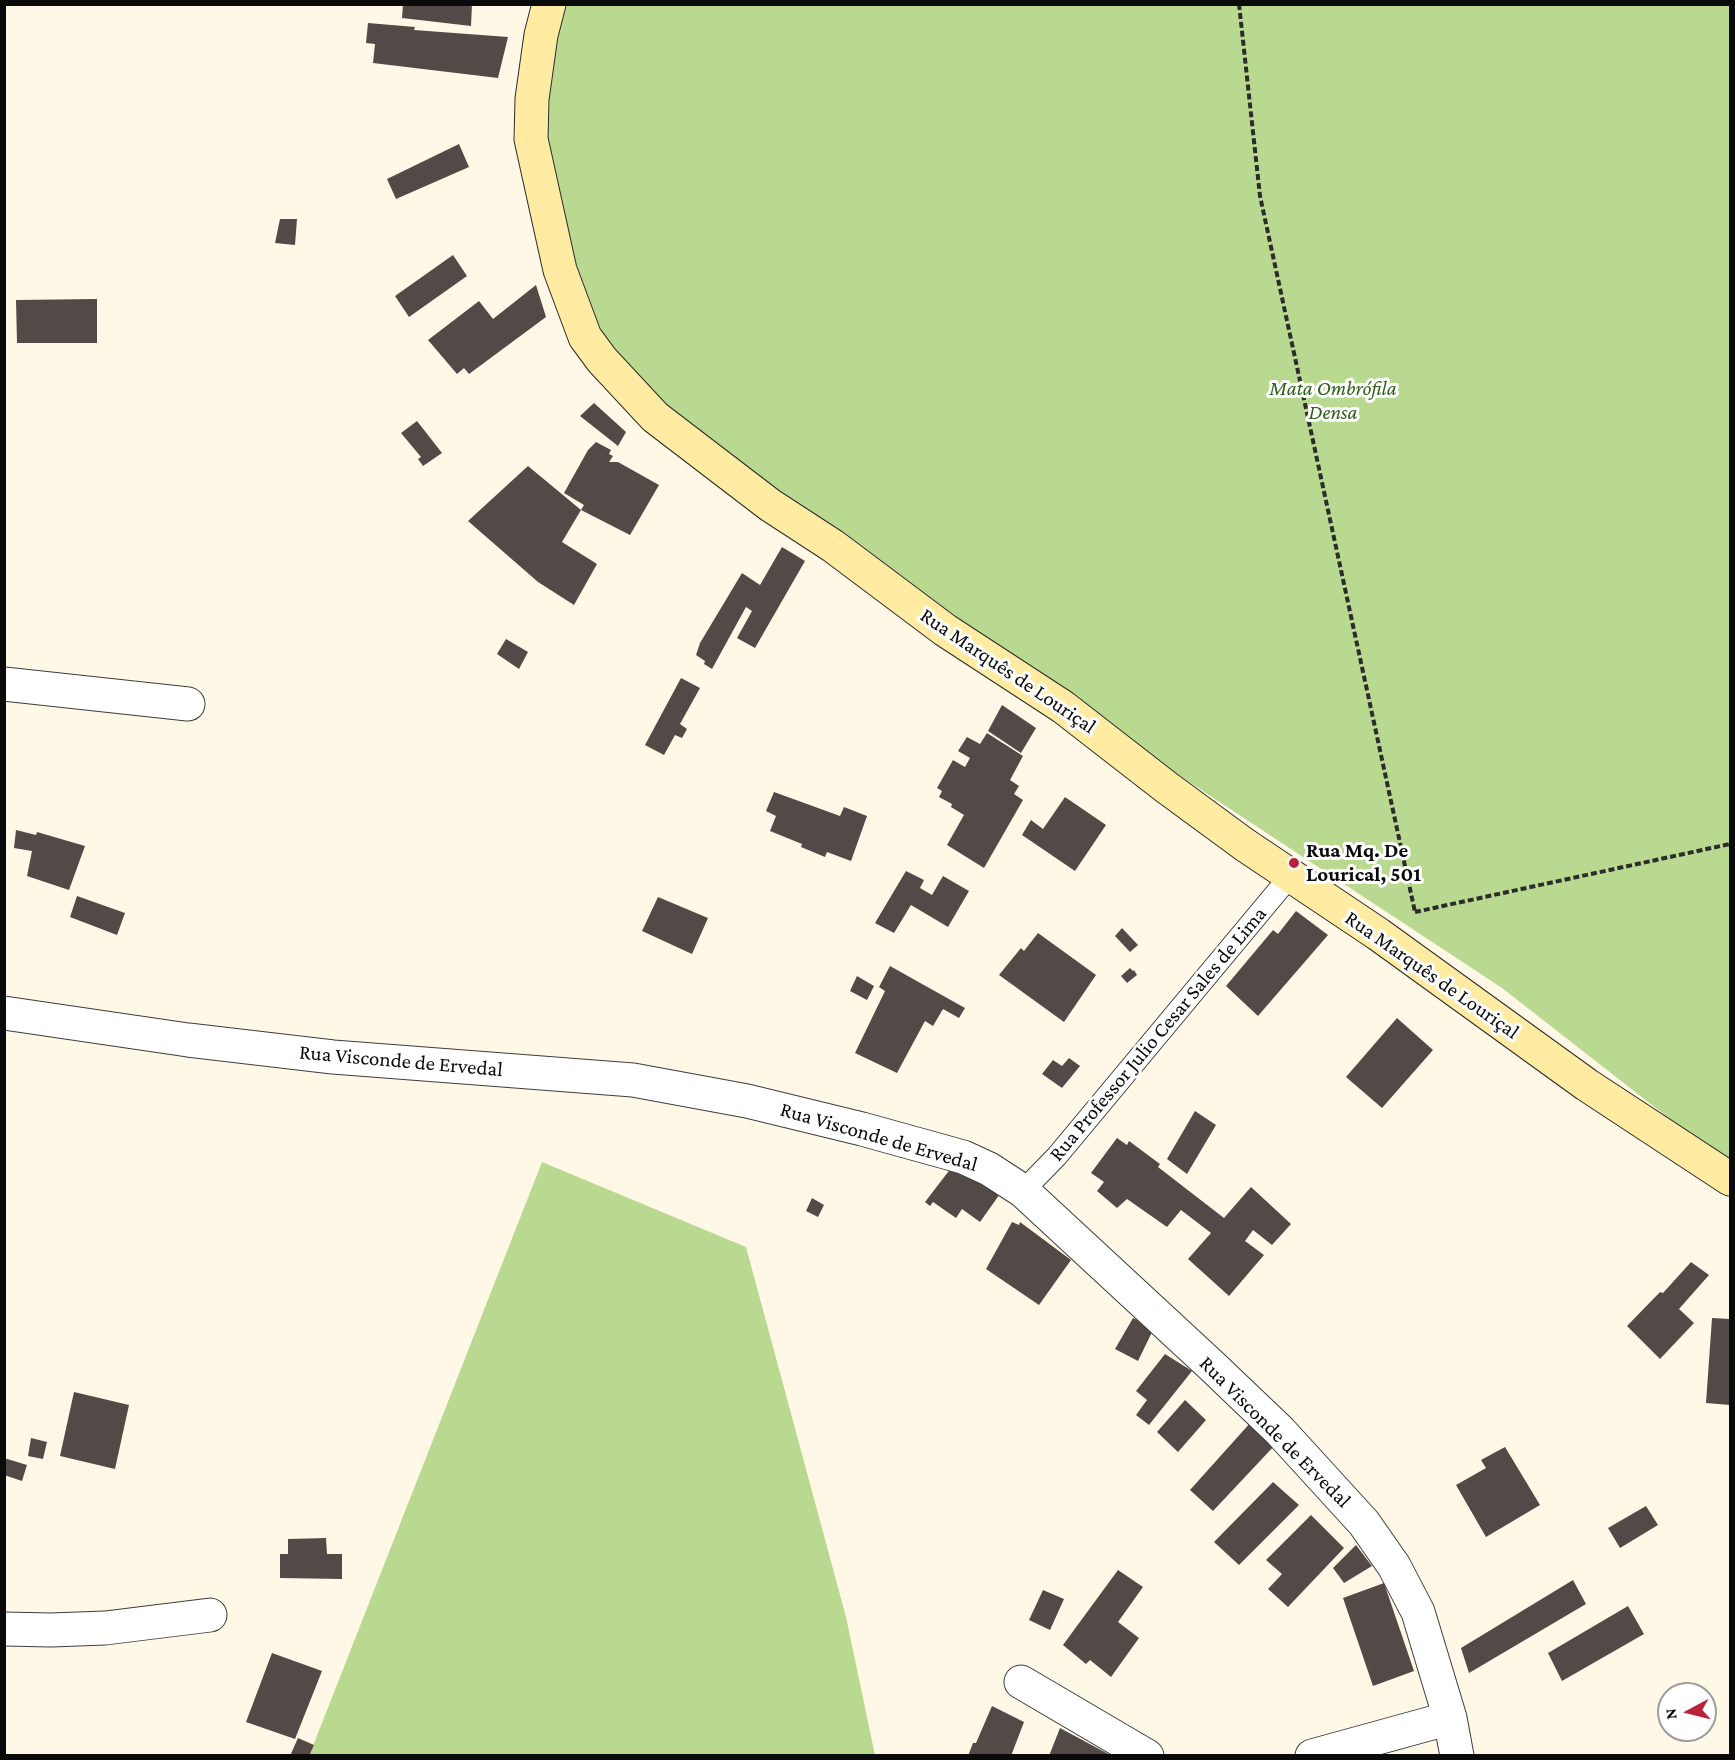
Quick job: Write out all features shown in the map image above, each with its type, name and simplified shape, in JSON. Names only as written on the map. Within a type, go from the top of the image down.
[{"type":"main road","name":"Rua Marquês de Louriçal","points":[[549,4],[541,35],[532,99],[531,139],[560,270],[585,337],[602,360],[655,417],[770,505],[833,546],[945,630],[1063,707],[1245,845],[1378,934],[1587,1085],[1731,1179]]},
{"type":"street","points":[[4,684],[188,704]]},
{"type":"street","name":"Rua Visconde de Ervedal","points":[[4,1013],[188,1040],[333,1057],[633,1080],[747,1101],[928,1147],[963,1157],[989,1169],[1023,1191],[1280,1431],[1364,1523],[1394,1566],[1418,1611],[1450,1718],[1458,1755]]},
{"type":"street","points":[[4,1629],[105,1628],[210,1615]]},
{"type":"street","points":[[1021,1682],[1147,1755]]},
{"type":"street","points":[[1312,1755],[1450,1718]]},
{"type":"lane","name":"Rua Professor Julio Cesar Sales de Lima","points":[[1023,1191],[1057,1156],[1291,875]]},
{"type":"path","points":[[1239,4],[1260,196],[1415,912]]},
{"type":"path","points":[[1378,934],[1415,912],[1731,844]]},
{"type":"green space","name":"Mata Ombrófila Densa","points":[[558,5],[1730,5],[1730,1166],[1502,988],[697,458],[590,350],[535,86]]},
{"type":"green space","points":[[542,1162],[746,1247],[846,1617],[875,1755],[309,1756]]},
{"type":"building","points":[[403,4],[472,4],[471,26],[402,18]]},
{"type":"building","points":[[368,23],[415,27],[414,30],[508,37],[498,78],[373,63],[375,44],[366,43]]},
{"type":"building","points":[[459,144],[469,167],[396,199],[387,179]]},
{"type":"building","points":[[280,219],[297,219],[295,245],[275,243]]},
{"type":"building","points":[[453,255],[467,276],[409,317],[395,296]]},
{"type":"building","points":[[536,285],[546,317],[469,374],[464,368],[457,374],[428,340],[479,301],[493,319]]},
{"type":"building","points":[[97,299],[97,343],[17,343],[16,300]]},
{"type":"building","points":[[594,403],[626,432],[618,446],[580,416]]},
{"type":"building","points":[[417,421],[442,453],[423,466],[418,459],[421,457],[401,433]]},
{"type":"building","points":[[596,442],[611,450],[609,454],[613,456],[609,462],[618,462],[659,485],[630,535],[581,510],[584,505],[564,493],[588,450]]},
{"type":"building","points":[[528,466],[581,510],[562,542],[597,564],[574,605],[538,582],[468,521]]},
{"type":"building","points":[[782,547],[805,561],[755,648],[737,638],[752,611],[746,607],[712,669],[696,655],[700,643],[742,573],[760,585]]},
{"type":"building","points":[[506,639],[528,652],[519,669],[497,654]]},
{"type":"building","points":[[681,678],[700,688],[680,724],[687,729],[682,738],[675,735],[664,755],[645,745]]},
{"type":"building","points":[[1002,705],[1036,728],[1021,753],[988,731]]},
{"type":"building","points":[[987,733],[1023,756],[1010,780],[1019,786],[1014,794],[1023,800],[984,868],[947,845],[964,815],[951,807],[952,804],[939,797],[942,791],[937,788],[953,760],[965,767],[970,758],[958,751],[967,737],[980,744]]},
{"type":"building","points":[[774,792],[840,816],[844,807],[867,816],[851,861],[827,852],[825,857],[801,847],[802,844],[770,831],[776,816],[766,811]]},
{"type":"building","points":[[1065,797],[1106,825],[1075,871],[1022,835],[1031,820],[1043,829]]},
{"type":"building","points":[[16,830],[36,835],[37,832],[85,846],[69,890],[27,876],[32,851],[14,848]]},
{"type":"building","points":[[906,871],[924,880],[920,888],[932,895],[943,876],[969,891],[948,927],[911,905],[894,933],[875,923]]},
{"type":"building","points":[[77,896],[125,913],[117,935],[70,917]]},
{"type":"building","points":[[658,897],[708,918],[692,954],[642,931]]},
{"type":"building","points":[[1296,911],[1328,935],[1258,1016],[1226,986],[1273,930],[1278,934]]},
{"type":"building","points":[[1122,928],[1138,945],[1130,952],[1115,936]]},
{"type":"building","points":[[1038,933],[1096,975],[1064,1022],[999,975],[1021,948],[1024,951]]},
{"type":"building","points":[[890,966],[965,1008],[959,1018],[943,1009],[933,1026],[925,1021],[897,1073],[855,1053],[885,991],[879,987]]},
{"type":"building","points":[[1130,968],[1137,975],[1127,983],[1121,976]]},
{"type":"building","points":[[857,976],[874,986],[867,1000],[850,991]]},
{"type":"building","points":[[1397,1018],[1433,1050],[1382,1108],[1346,1077]]},
{"type":"building","points":[[1069,1058],[1080,1066],[1062,1088],[1042,1074],[1053,1060],[1062,1066]]},
{"type":"building","points":[[1195,1111],[1216,1125],[1187,1174],[1167,1159]]},
{"type":"building","points":[[1117,1138],[1127,1145],[1129,1141],[1160,1164],[1158,1167],[1224,1218],[1251,1187],[1291,1224],[1272,1245],[1253,1230],[1245,1241],[1264,1255],[1229,1296],[1188,1259],[1211,1233],[1181,1210],[1167,1227],[1127,1199],[1117,1208],[1097,1191],[1104,1182],[1091,1173]]},
{"type":"building","points":[[958,1159],[1002,1191],[980,1222],[962,1209],[956,1218],[933,1202],[930,1206],[925,1202]]},
{"type":"building","points":[[812,1198],[824,1205],[818,1217],[806,1211]]},
{"type":"building","points":[[1012,1222],[1019,1225],[1020,1222],[1071,1260],[1039,1305],[986,1269]]},
{"type":"building","points":[[1691,1262],[1709,1275],[1679,1309],[1694,1323],[1660,1359],[1627,1326],[1660,1292],[1663,1293]]},
{"type":"building","points":[[1133,1318],[1154,1328],[1138,1361],[1115,1349]]},
{"type":"building","points":[[1712,1318],[1730,1319],[1730,1405],[1706,1403]]},
{"type":"building","points":[[1165,1354],[1192,1371],[1149,1425],[1136,1415],[1147,1400],[1136,1391]]},
{"type":"building","points":[[74,1392],[129,1405],[115,1469],[60,1456]]},
{"type":"building","points":[[1185,1400],[1206,1420],[1178,1452],[1157,1432]]},
{"type":"building","points":[[1251,1422],[1276,1444],[1213,1511],[1190,1490]]},
{"type":"building","points":[[31,1438],[47,1442],[43,1459],[28,1456]]},
{"type":"building","points":[[1505,1447],[1540,1505],[1486,1537],[1456,1485],[1486,1468],[1481,1460]]},
{"type":"building","points":[[4,1458],[27,1465],[22,1481],[4,1475]]},
{"type":"building","points":[[1273,1482],[1299,1505],[1239,1565],[1214,1542]]},
{"type":"building","points":[[1646,1506],[1658,1525],[1620,1548],[1608,1528]]},
{"type":"building","points":[[1311,1515],[1344,1548],[1288,1607],[1268,1589],[1282,1574],[1266,1560]]},
{"type":"building","points":[[326,1538],[327,1554],[342,1554],[342,1579],[280,1578],[280,1554],[288,1554],[288,1539]]},
{"type":"building","points":[[1356,1545],[1372,1566],[1344,1583],[1333,1568]]},
{"type":"building","points":[[1118,1570],[1143,1587],[1118,1622],[1139,1638],[1111,1677],[1090,1660],[1086,1664],[1063,1645]]},
{"type":"building","points":[[1573,1580],[1586,1604],[1469,1673],[1461,1648]]},
{"type":"building","points":[[1384,1583],[1414,1671],[1373,1686],[1343,1598]]},
{"type":"building","points":[[1043,1590],[1064,1599],[1050,1630],[1029,1620]]},
{"type":"building","points":[[1628,1606],[1644,1634],[1562,1681],[1548,1653]]},
{"type":"building","points":[[272,1653],[322,1671],[295,1739],[246,1722]]},
{"type":"building","points":[[992,1706],[1024,1722],[1011,1756],[968,1756],[973,1743],[976,1743]]},
{"type":"building","points":[[1060,1728],[1112,1756],[1049,1756]]},
{"type":"building","points":[[298,1738],[314,1745],[309,1756],[290,1756]]},
{"type":"place","name":"Rua Mq. De Lourical, 501","points":[[1294,863]]}]
